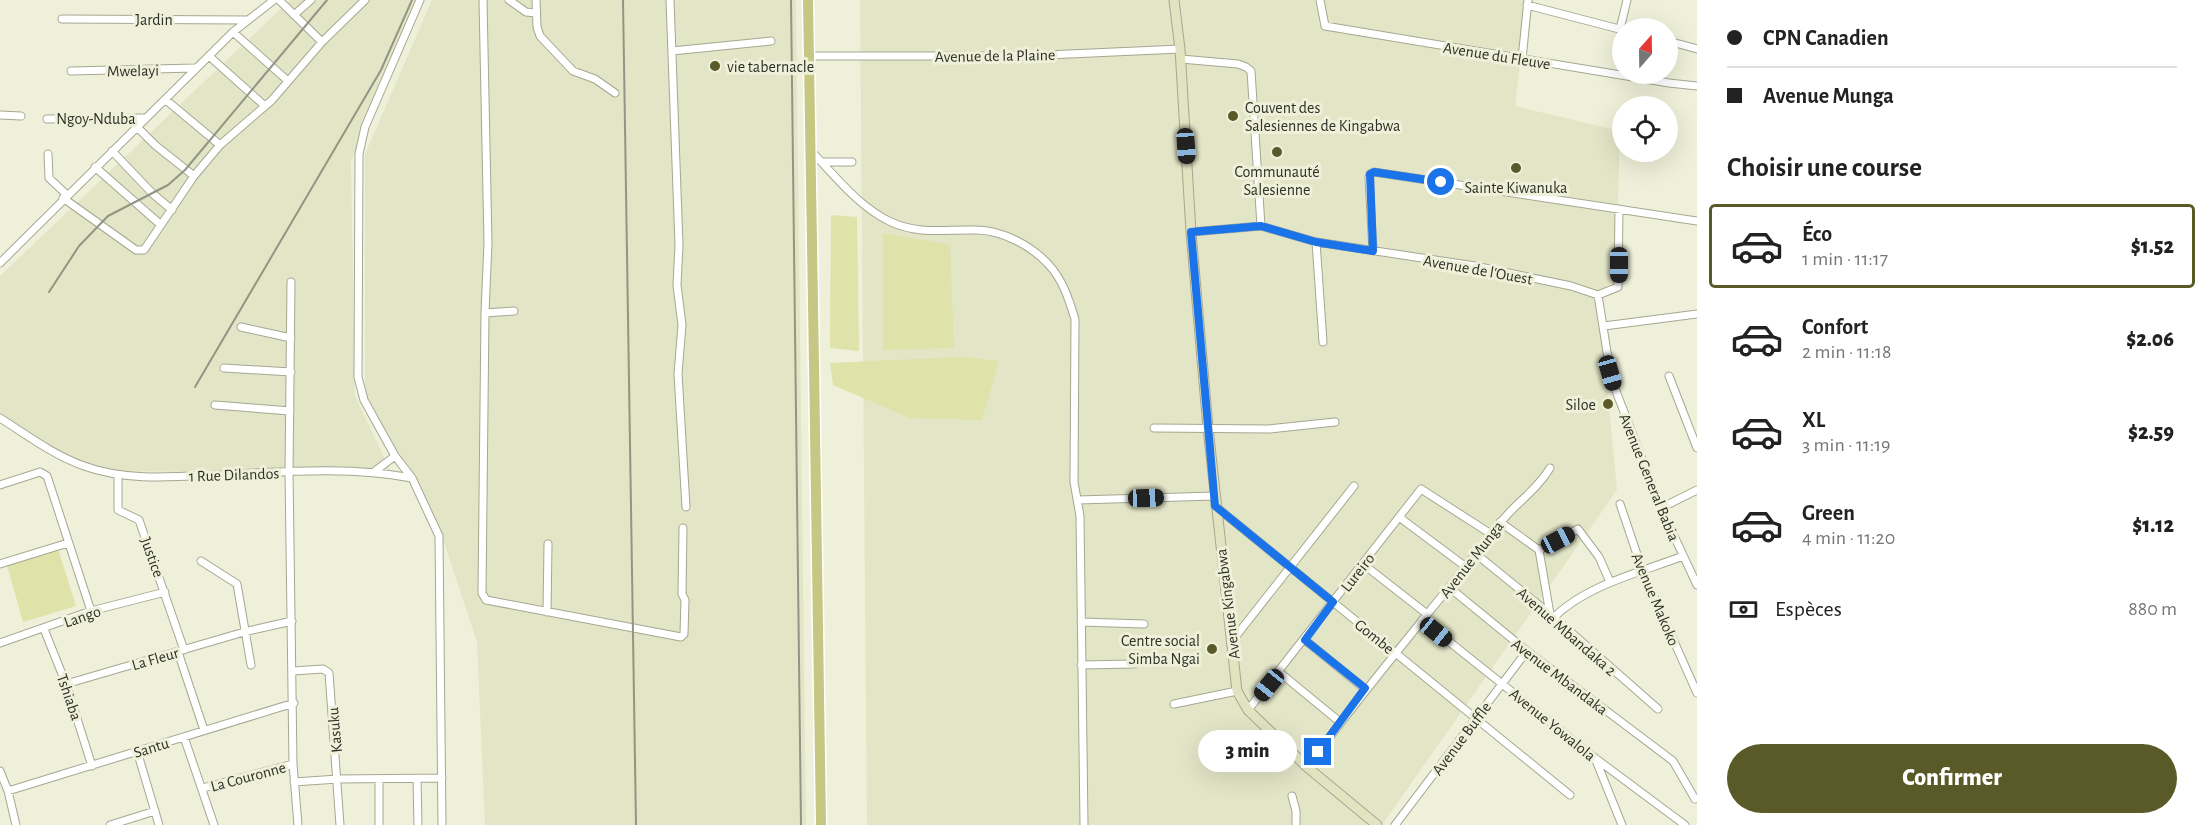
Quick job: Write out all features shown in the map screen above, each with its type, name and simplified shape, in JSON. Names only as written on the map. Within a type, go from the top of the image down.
[{"type":"main road","points":[[808,0],[812,153],[813,353],[819,535],[820,825]]},
{"type":"street","points":[[0,263],[232,32],[274,0]]},
{"type":"street","points":[[279,0],[322,42]]},
{"type":"street","points":[[294,15],[311,0]]},
{"type":"street","points":[[48,154],[49,178],[65,196],[136,250],[144,250],[194,176],[220,145],[265,106],[322,42],[365,0]]},
{"type":"street","points":[[420,0],[365,128],[359,154],[358,377],[364,400],[395,456],[412,478],[439,536],[442,825]]},
{"type":"street","points":[[483,0],[488,243],[482,593],[486,600],[494,603],[681,638],[684,634],[685,600],[682,594],[683,528]]},
{"type":"street","points":[[509,0],[526,12],[536,13]]},
{"type":"street","points":[[536,0],[537,27],[540,36],[573,71],[595,79],[615,93]]},
{"type":"street","points":[[670,0],[679,245],[677,285],[682,325],[678,374],[686,507]]},
{"type":"street","name":"Avenue Kingabwa","points":[[1174,0],[1208,428],[1237,691],[1248,710],[1307,766],[1377,825]]},
{"type":"street","name":"Avenue du Fleuve","points":[[1320,0],[1325,26],[1697,86]]},
{"type":"street","points":[[1623,18],[1627,0]]},
{"type":"street","points":[[1522,59],[1528,2],[1612,27]]},
{"type":"street","name":"Jardin","points":[[62,19],[246,20]]},
{"type":"street","points":[[232,32],[288,81]]},
{"type":"street","points":[[672,51],[771,41]]},
{"type":"street","points":[[1678,44],[1697,49]]},
{"type":"street","name":"Avenue de la Plaine","points":[[809,56],[991,57],[1180,54],[1246,66],[1251,71],[1254,87],[1253,124],[1261,226]]},
{"type":"street","points":[[209,56],[265,106]]},
{"type":"street","name":"Mwelayi","points":[[71,71],[195,68]]},
{"type":"street","points":[[166,100],[220,145]]},
{"type":"street","points":[[0,115],[21,116]]},
{"type":"street","name":"Ngoy-Nduba","points":[[47,119],[144,118]]},
{"type":"street","name":"Ngoy-Nduba","points":[[136,126],[155,146],[194,176]]},
{"type":"street","points":[[112,151],[152,193],[172,210]]},
{"type":"street","points":[[812,153],[870,210],[892,223],[922,231],[978,230],[1010,238],[1049,265],[1068,296],[1075,319],[1074,483],[1078,500],[1084,825]]},
{"type":"street","points":[[822,162],[852,162]]},
{"type":"street","points":[[95,167],[161,225]]},
{"type":"street","points":[[1373,251],[1369,178],[1374,172],[1697,221]]},
{"type":"street","points":[[1598,295],[1618,287],[1619,209]]},
{"type":"street","name":"Avenue de l'Ouest","points":[[1191,232],[1261,226],[1316,242],[1475,266],[1571,286],[1598,295]]},
{"type":"street","points":[[1316,242],[1323,342]]},
{"type":"street","points":[[291,282],[289,472],[294,703],[293,764],[298,825]]},
{"type":"street","name":"Avenue General Babia","points":[[1598,295],[1616,391],[1661,508],[1683,556],[1694,572],[1697,585]]},
{"type":"street","points":[[485,313],[514,311]]},
{"type":"street","points":[[1604,326],[1697,314]]},
{"type":"street","points":[[241,327],[291,338]]},
{"type":"street","points":[[224,368],[291,372]]},
{"type":"street","points":[[1669,376],[1695,437],[1697,448]]},
{"type":"street","points":[[215,405],[290,411]]},
{"type":"street","name":"1 Rue Dilandos","points":[[0,418],[59,455],[84,466],[118,475],[186,476],[375,471],[412,478]]},
{"type":"street","points":[[1154,428],[1269,429],[1335,422]]},
{"type":"street","points":[[375,471],[395,456]]},
{"type":"street","name":"Avenue Munga","points":[[1307,766],[1365,688],[1450,588],[1512,507],[1544,478],[1550,468]]},
{"type":"street","points":[[0,485],[40,472],[45,473],[91,611]]},
{"type":"street","name":"Justice","points":[[118,475],[118,510],[139,520],[165,592],[204,730]]},
{"type":"street","points":[[1232,641],[1354,486]]},
{"type":"street","name":"Lureiro","points":[[1248,710],[1421,489],[1491,534]]},
{"type":"street","points":[[1661,508],[1697,490]]},
{"type":"street","points":[[1078,500],[1215,501]]},
{"type":"street","name":"Gombe","points":[[1215,501],[1291,568],[1570,795]]},
{"type":"street","name":"Avenue Makoko","points":[[1620,504],[1643,572],[1697,693]]},
{"type":"street","points":[[1399,517],[1466,567]]},
{"type":"street","points":[[1500,522],[1539,550],[1552,616],[1610,582],[1683,556]]},
{"type":"street","points":[[1539,550],[1578,529],[1599,557],[1610,582]]},
{"type":"street","points":[[0,564],[68,543]]},
{"type":"street","points":[[547,612],[548,544]]},
{"type":"street","name":"Avenue Mbandaka 2","points":[[1476,554],[1552,616],[1658,709]]},
{"type":"street","points":[[201,561],[237,584],[251,665]]},
{"type":"street","name":"Avenue Yowalola","points":[[1363,564],[1503,684],[1595,758],[1685,825]]},
{"type":"street","name":"Avenue Mbandaka","points":[[1450,588],[1527,651],[1673,761],[1695,799]]},
{"type":"street","name":"Lango","points":[[0,643],[91,611],[165,592]]},
{"type":"street","name":"La Fleur","points":[[66,684],[244,632],[292,621]]},
{"type":"street","points":[[1081,622],[1144,624]]},
{"type":"street","name":"Tshiaba","points":[[44,629],[66,684],[92,766]]},
{"type":"street","points":[[1305,640],[1365,688]]},
{"type":"street","name":"Avenue Buffle","points":[[1395,825],[1527,651]]},
{"type":"street","points":[[1081,665],[1134,664]]},
{"type":"street","name":"Kasuku","points":[[293,670],[323,669],[329,673],[340,825]]},
{"type":"street","points":[[1279,672],[1340,722]]},
{"type":"street","points":[[1174,704],[1237,691]]},
{"type":"street","name":"Santu","points":[[8,791],[294,703]]},
{"type":"street","points":[[184,737],[214,825]]},
{"type":"street","points":[[137,752],[159,825]]},
{"type":"street","points":[[1595,758],[1622,825]]},
{"type":"street","name":"La Couronne","points":[[202,789],[293,764]]},
{"type":"street","points":[[0,771],[8,791],[16,825]]},
{"type":"street","points":[[294,782],[338,779],[442,778]]},
{"type":"street","points":[[417,779],[418,825]]},
{"type":"street","points":[[379,780],[379,825]]},
{"type":"street","points":[[1292,796],[1296,811],[1296,825]]},
{"type":"street","points":[[110,825],[155,811]]},
{"type":"shaded area","points":[[290,0],[420,0],[351,161],[355,396],[392,474],[111,471],[63,456],[0,418],[0,276]]},
{"type":"shaded area","points":[[432,0],[796,0],[806,825],[485,825],[477,642],[442,536],[365,392],[365,154]]},
{"type":"shaded area","points":[[860,0],[1528,0],[1515,106],[1612,129],[1612,162],[1619,162],[1616,281],[1598,291],[1617,490],[1382,825],[867,825]]},
{"type":"green space","points":[[831,215],[857,217],[859,351],[830,348]]},
{"type":"green space","points":[[883,233],[950,245],[954,348],[883,350]]},
{"type":"green space","points":[[961,357],[999,361],[982,420],[910,418],[833,385],[830,363]]},
{"type":"green space","points":[[58,549],[76,606],[23,622],[7,565]]},
{"type":"railway","points":[[49,292],[79,246],[108,216],[168,185],[185,170],[327,0]]},
{"type":"railway","points":[[195,387],[381,70],[412,0]]},
{"type":"railway","points":[[623,0],[636,825]]},
{"type":"railway","points":[[791,0],[801,825]]},
{"type":"place","name":"vie tabernacle","points":[[715,66]]},
{"type":"place","name":"Couvent des Salesiennes de Kingabwa","points":[[1233,116]]},
{"type":"place","name":"Communauté Salesienne","points":[[1277,152]]},
{"type":"place","name":"Sainte Kiwanuka","points":[[1516,168]]},
{"type":"place","name":"Siloe","points":[[1608,404]]},
{"type":"place","name":"Centre social Simba Ngai","points":[[1212,649]]},
{"type":"route","points":[[1318,752],[1365,688],[1305,640],[1333,602],[1215,506],[1191,232],[1261,226],[1316,242],[1373,251],[1370,174],[1374,172],[1441,182]]}]
